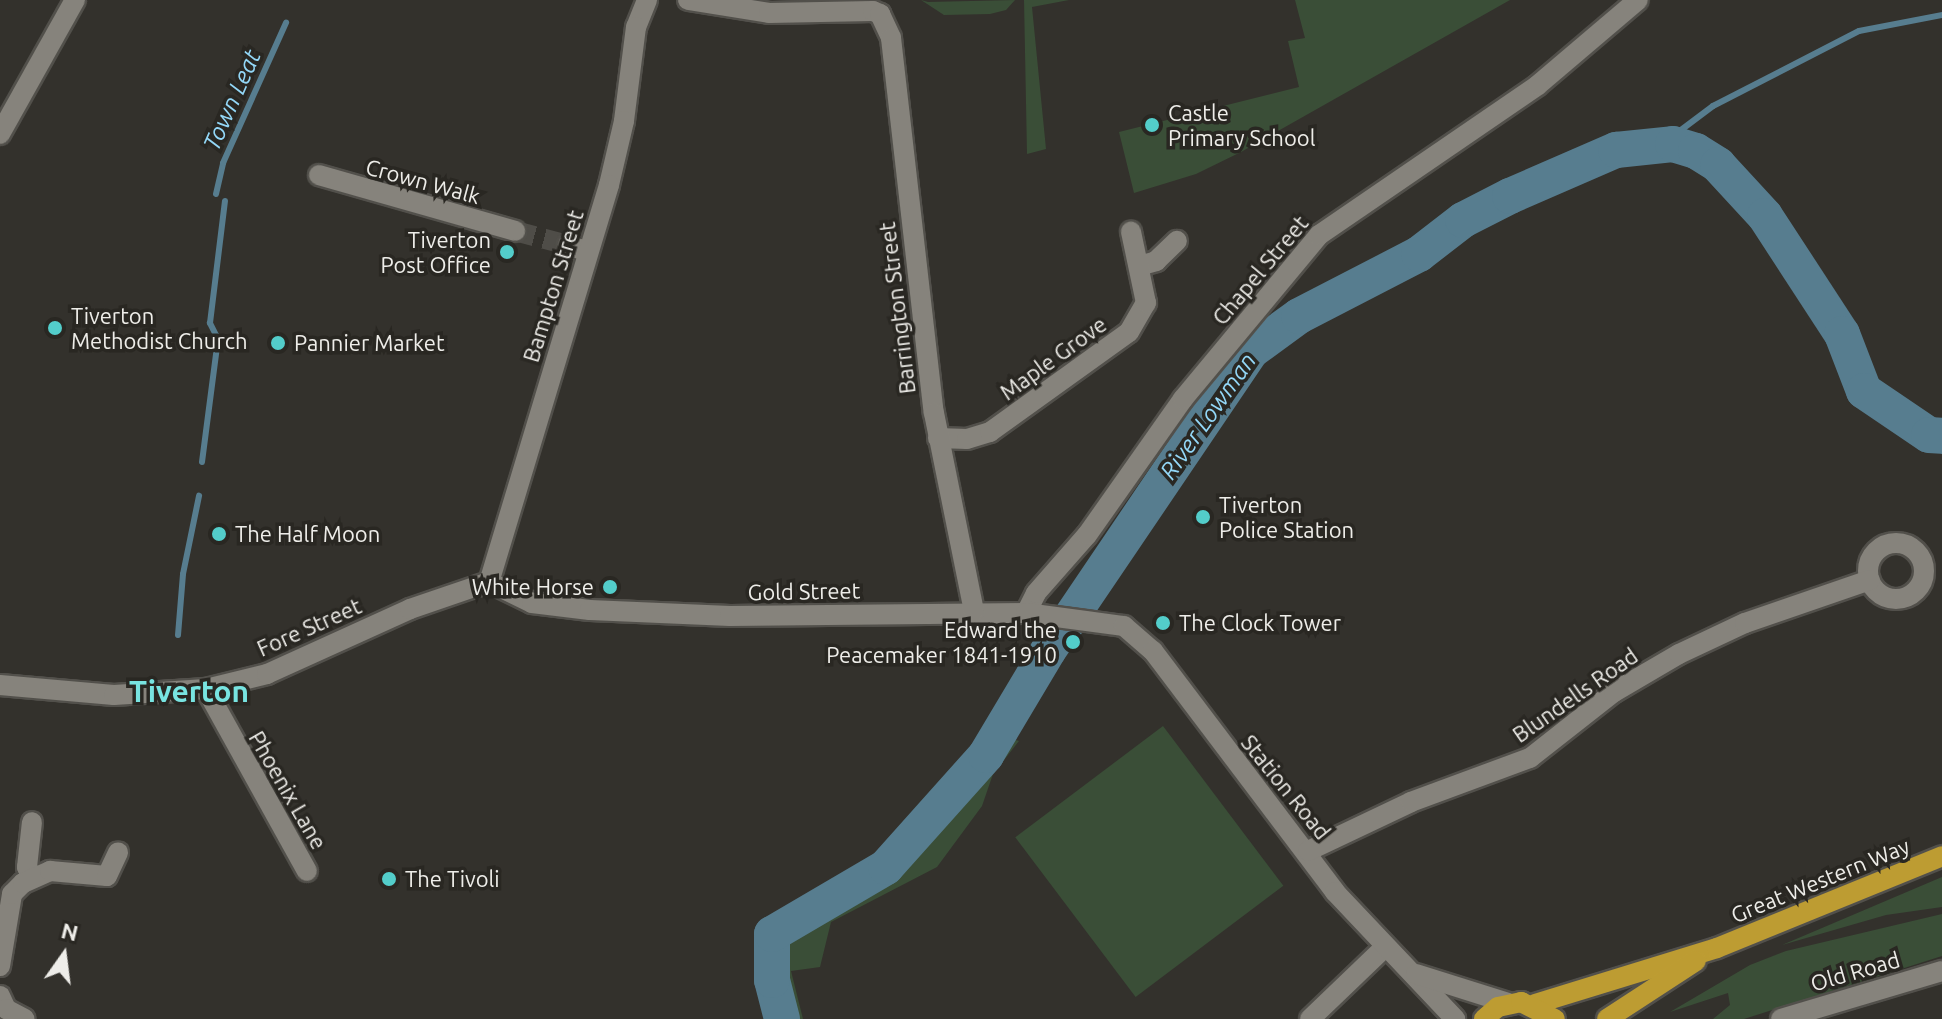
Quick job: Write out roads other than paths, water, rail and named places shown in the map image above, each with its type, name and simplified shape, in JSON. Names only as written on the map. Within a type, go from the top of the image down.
[{"type":"main road","name":"Great Western Way","points":[[1717,948],[1942,856]]},
{"type":"main road","points":[[1484,1019],[1508,1003],[1535,1004],[1717,948]]},
{"type":"main road","points":[[1607,1019],[1717,948]]},
{"type":"main road","points":[[1535,1004],[1555,1019]]},
{"type":"street","points":[[0,134],[75,0]]},
{"type":"street","name":"Bampton Street","points":[[489,582],[624,121],[636,27],[647,0]]},
{"type":"street","points":[[688,0],[743,11],[881,7]]},
{"type":"street","name":"Chapel Street","points":[[1026,613],[1036,593],[1087,535],[1183,399],[1319,235],[1538,85],[1638,0]]},
{"type":"street","name":"Barrington Street","points":[[881,7],[891,38],[938,438],[974,611]]},
{"type":"street","name":"Crown Walk","points":[[319,175],[515,231]]},
{"type":"street","name":"Maple Grove","points":[[938,438],[967,439],[990,432],[1129,332],[1146,303],[1131,232]]},
{"type":"street","points":[[1139,266],[1156,261],[1177,241]]},
{"type":"street","points":[[568,245],[588,252]]},
{"type":"street","points":[[1893,543],[1920,556],[1932,582],[1899,599],[1879,594],[1870,580],[1872,556],[1893,543]]},
{"type":"street","name":"Blundells Road","points":[[1308,851],[1411,802],[1530,758],[1614,692],[1679,654],[1745,623],[1870,580]]},
{"type":"street","name":"Gold Street","points":[[489,582],[532,603],[590,610],[730,616],[974,611],[1098,619],[1124,626]]},
{"type":"street","name":"Fore Street","points":[[0,685],[114,695],[206,689],[267,674],[410,609],[489,582]]},
{"type":"street","name":"Station Road","points":[[1124,626],[1153,651],[1249,783],[1308,851],[1335,892],[1384,948],[1416,974],[1455,1019]]},
{"type":"street","name":"Phoenix Lane","points":[[206,689],[307,871]]},
{"type":"street","points":[[32,822],[27,867],[32,877]]},
{"type":"street","points":[[0,966],[12,894],[32,877],[50,871],[107,876],[118,852]]},
{"type":"street","points":[[1310,1019],[1384,948]]},
{"type":"street","name":"Old Road","points":[[1781,1019],[1942,971]]},
{"type":"street","name":"Station Road","points":[[1416,974],[1508,1003]]},
{"type":"street","points":[[0,996],[6,1009],[25,1019]]},
{"type":"waterway","points":[[1673,144],[1677,133],[1713,106],[1859,31],[1942,15]]},
{"type":"waterway","name":"Town Leat","points":[[216,194],[223,163],[286,23]]},
{"type":"waterway","name":"River Lowman","points":[[782,1019],[772,980],[772,934],[886,867],[986,755],[1048,651],[1251,351],[1299,316],[1419,254],[1463,220],[1510,196],[1616,150],[1673,144],[1696,151],[1718,165],[1765,216],[1842,334],[1864,391],[1929,435],[1942,436]]},
{"type":"waterway","name":"Town Leat","points":[[202,462],[218,339],[210,323],[225,201]]},
{"type":"waterway","name":"Town Leat","points":[[178,635],[183,574],[199,496]]},
{"type":"tunnel","points":[[515,231],[568,245]]},
{"type":"place","name":"Castle Primary School","points":[[1152,125]]},
{"type":"place","name":"Tiverton Post Office","points":[[507,252]]},
{"type":"place","name":"Tiverton Methodist Church","points":[[55,328]]},
{"type":"place","name":"Pannier Market","points":[[278,343]]},
{"type":"place","name":"Tiverton Police Station","points":[[1203,517]]},
{"type":"place","name":"The Half Moon","points":[[219,534]]},
{"type":"place","name":"White Horse","points":[[610,587]]},
{"type":"place","name":"The Clock Tower","points":[[1163,623]]},
{"type":"place","name":"Edward the Peacemaker 1841-1910","points":[[1073,642]]},
{"type":"place","name":"The Tivoli","points":[[389,879]]},
{"type":"district","name":"Tiverton","points":[[189,691]]}]
